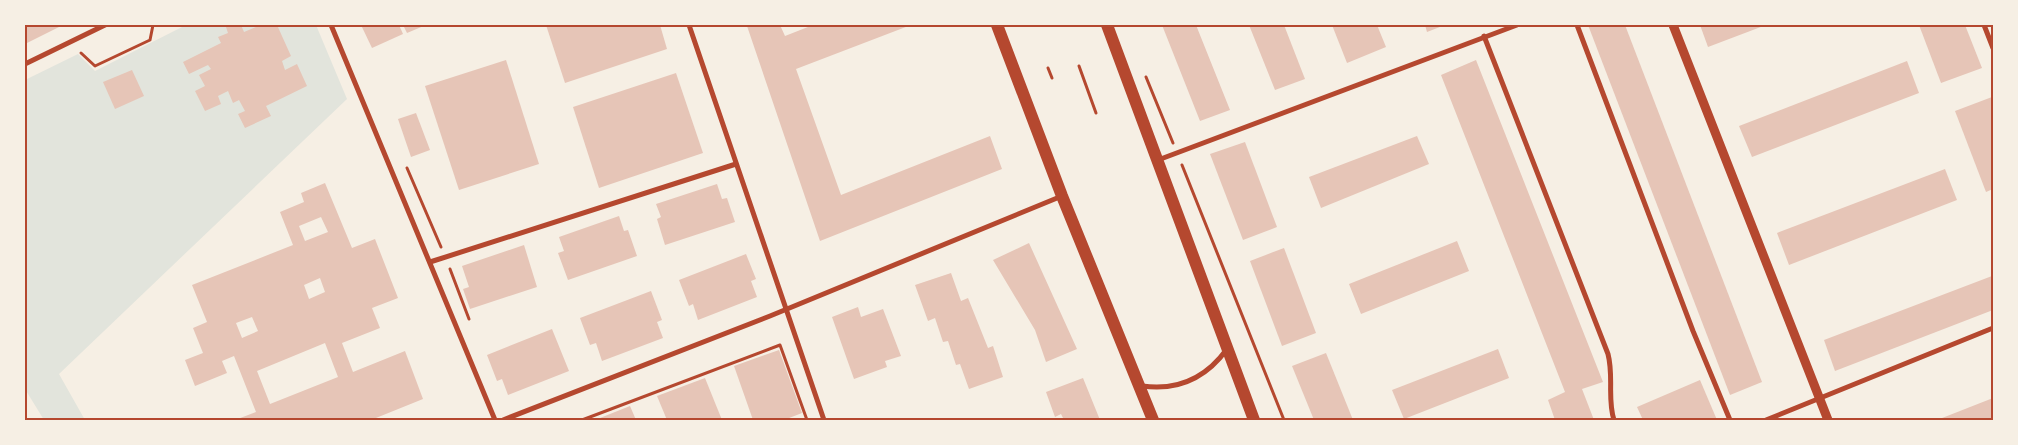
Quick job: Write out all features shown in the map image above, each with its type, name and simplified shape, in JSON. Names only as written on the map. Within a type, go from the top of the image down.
[{"type":"main road","points":[[997,25],[1062,196],[1152,420]]},
{"type":"main road","points":[[1107,25],[1254,420]]},
{"type":"street","points":[[25,64],[105,25]]},
{"type":"street","points":[[331,25],[495,420]]},
{"type":"street","points":[[689,25],[824,420]]},
{"type":"street","points":[[1157,160],[1517,25]]},
{"type":"street","points":[[1577,25],[1689,322],[1730,420]]},
{"type":"street","points":[[1673,25],[1828,420]]},
{"type":"street","points":[[1984,25],[1993,48]]},
{"type":"street","points":[[1484,36],[1608,354],[1612,377],[1611,405],[1614,420]]},
{"type":"street","points":[[430,262],[736,164]]},
{"type":"street","points":[[503,420],[785,310],[1062,196]]},
{"type":"street","points":[[1766,420],[1993,328]]},
{"type":"street","points":[[1138,386],[1165,388],[1188,381],[1212,367],[1227,349]]},
{"type":"path","points":[[80,53],[95,66],[150,40],[154,25]]},
{"type":"path","points":[[1079,66],[1096,113]]},
{"type":"path","points":[[1048,68],[1052,78]]},
{"type":"path","points":[[1144,71],[1174,144]]},
{"type":"path","points":[[1183,168],[1284,420]]},
{"type":"path","points":[[582,420],[780,344],[807,420]]},
{"type":"shaded area","points":[[186,25],[316,25],[347,99],[59,374],[85,420],[44,420],[25,389],[25,80],[78,54],[95,71]]},
{"type":"building","points":[[25,25],[63,25],[25,44]]},
{"type":"building","points":[[241,25],[244,32],[256,27],[255,25],[277,25],[291,56],[282,61],[285,70],[297,64],[307,86],[266,106],[271,116],[245,128],[238,114],[245,111],[239,100],[233,103],[228,91],[218,96],[221,104],[205,111],[195,91],[205,86],[199,75],[211,69],[208,65],[189,74],[183,62],[221,43],[218,37],[228,33],[226,27]]},
{"type":"building","points":[[361,25],[399,25],[403,34],[372,48]]},
{"type":"building","points":[[403,25],[426,25],[407,33]]},
{"type":"building","points":[[546,25],[660,25],[667,49],[565,83]]},
{"type":"building","points":[[780,25],[785,36],[813,25],[911,25],[796,69],[841,195],[990,136],[1002,169],[820,241],[747,26]]},
{"type":"building","points":[[1162,25],[1196,25],[1230,110],[1200,121]]},
{"type":"building","points":[[1249,25],[1284,25],[1305,79],[1275,90]]},
{"type":"building","points":[[1332,25],[1377,25],[1386,47],[1347,63]]},
{"type":"building","points":[[1425,25],[1445,25],[1427,32]]},
{"type":"building","points":[[1588,25],[1625,25],[1762,382],[1730,395]]},
{"type":"building","points":[[1700,25],[1766,25],[1708,47]]},
{"type":"building","points":[[1919,25],[1965,25],[1982,68],[1941,83]]},
{"type":"building","points":[[506,60],[539,164],[459,190],[425,86]]},
{"type":"building","points":[[1476,60],[1603,382],[1582,389],[1594,420],[1555,420],[1548,400],[1565,392],[1441,75]]},
{"type":"building","points":[[1907,61],[1919,93],[1752,157],[1739,126]]},
{"type":"building","points":[[132,70],[144,96],[115,109],[103,82]]},
{"type":"building","points":[[676,73],[703,153],[599,188],[573,107]]},
{"type":"building","points":[[1992,97],[1993,189],[1986,192],[1955,111]]},
{"type":"building","points":[[416,113],[430,150],[411,157],[398,119]]},
{"type":"building","points":[[1417,136],[1429,164],[1321,208],[1309,177]]},
{"type":"building","points":[[1245,142],[1277,227],[1243,240],[1210,154]]},
{"type":"building","points":[[1945,169],[1957,200],[1789,265],[1777,233]]},
{"type":"building","points":[[325,183],[352,248],[375,239],[398,298],[372,308],[380,328],[342,343],[353,372],[405,351],[423,399],[371,420],[235,420],[256,412],[234,356],[222,361],[227,373],[195,386],[185,360],[203,353],[193,328],[207,322],[192,285],[293,245],[280,212],[304,202],[301,193]],"holes":[[[321,217],[328,232],[305,241],[299,226]],[[320,278],[325,292],[309,299],[304,285]],[[252,317],[258,331],[242,338],[236,323]],[[325,343],[338,377],[270,404],[257,371]]]},
{"type":"building","points":[[717,184],[722,199],[727,198],[735,222],[665,245],[657,219],[661,217],[656,204]]},
{"type":"building","points":[[619,216],[624,231],[628,230],[637,256],[568,280],[558,253],[564,251],[559,237]]},
{"type":"building","points":[[1457,241],[1469,271],[1361,314],[1349,284]]},
{"type":"building","points":[[1029,243],[1077,349],[1046,362],[1035,330],[993,260]]},
{"type":"building","points":[[524,245],[537,287],[470,309],[463,289],[469,287],[462,266]]},
{"type":"building","points":[[1284,248],[1316,333],[1282,346],[1250,261]]},
{"type":"building","points":[[746,254],[756,279],[751,281],[757,297],[698,320],[693,304],[689,306],[679,280]]},
{"type":"building","points":[[951,273],[961,301],[968,298],[988,348],[993,346],[1003,377],[969,389],[960,364],[956,365],[948,341],[943,342],[935,318],[928,321],[915,285]]},
{"type":"building","points":[[1992,276],[1993,310],[1835,371],[1824,340]]},
{"type":"building","points":[[651,291],[662,320],[657,322],[663,338],[602,361],[596,343],[590,345],[580,318]]},
{"type":"building","points":[[858,307],[861,317],[883,309],[901,356],[885,361],[887,367],[854,379],[832,317]]},
{"type":"building","points":[[552,329],[569,371],[508,395],[502,379],[497,381],[487,355]]},
{"type":"building","points":[[1498,349],[1509,378],[1404,419],[1392,390]]},
{"type":"building","points":[[779,350],[802,413],[784,420],[753,420],[734,366]]},
{"type":"building","points":[[1326,353],[1353,420],[1314,420],[1292,366]]},
{"type":"building","points":[[705,378],[722,420],[667,420],[657,396]]},
{"type":"building","points":[[1083,378],[1100,420],[1064,420],[1061,414],[1055,417],[1046,392]]},
{"type":"building","points":[[1700,380],[1717,420],[1643,420],[1637,407]]},
{"type":"building","points":[[1993,398],[1993,420],[1937,420]]},
{"type":"building","points":[[630,406],[636,420],[595,420]]}]
